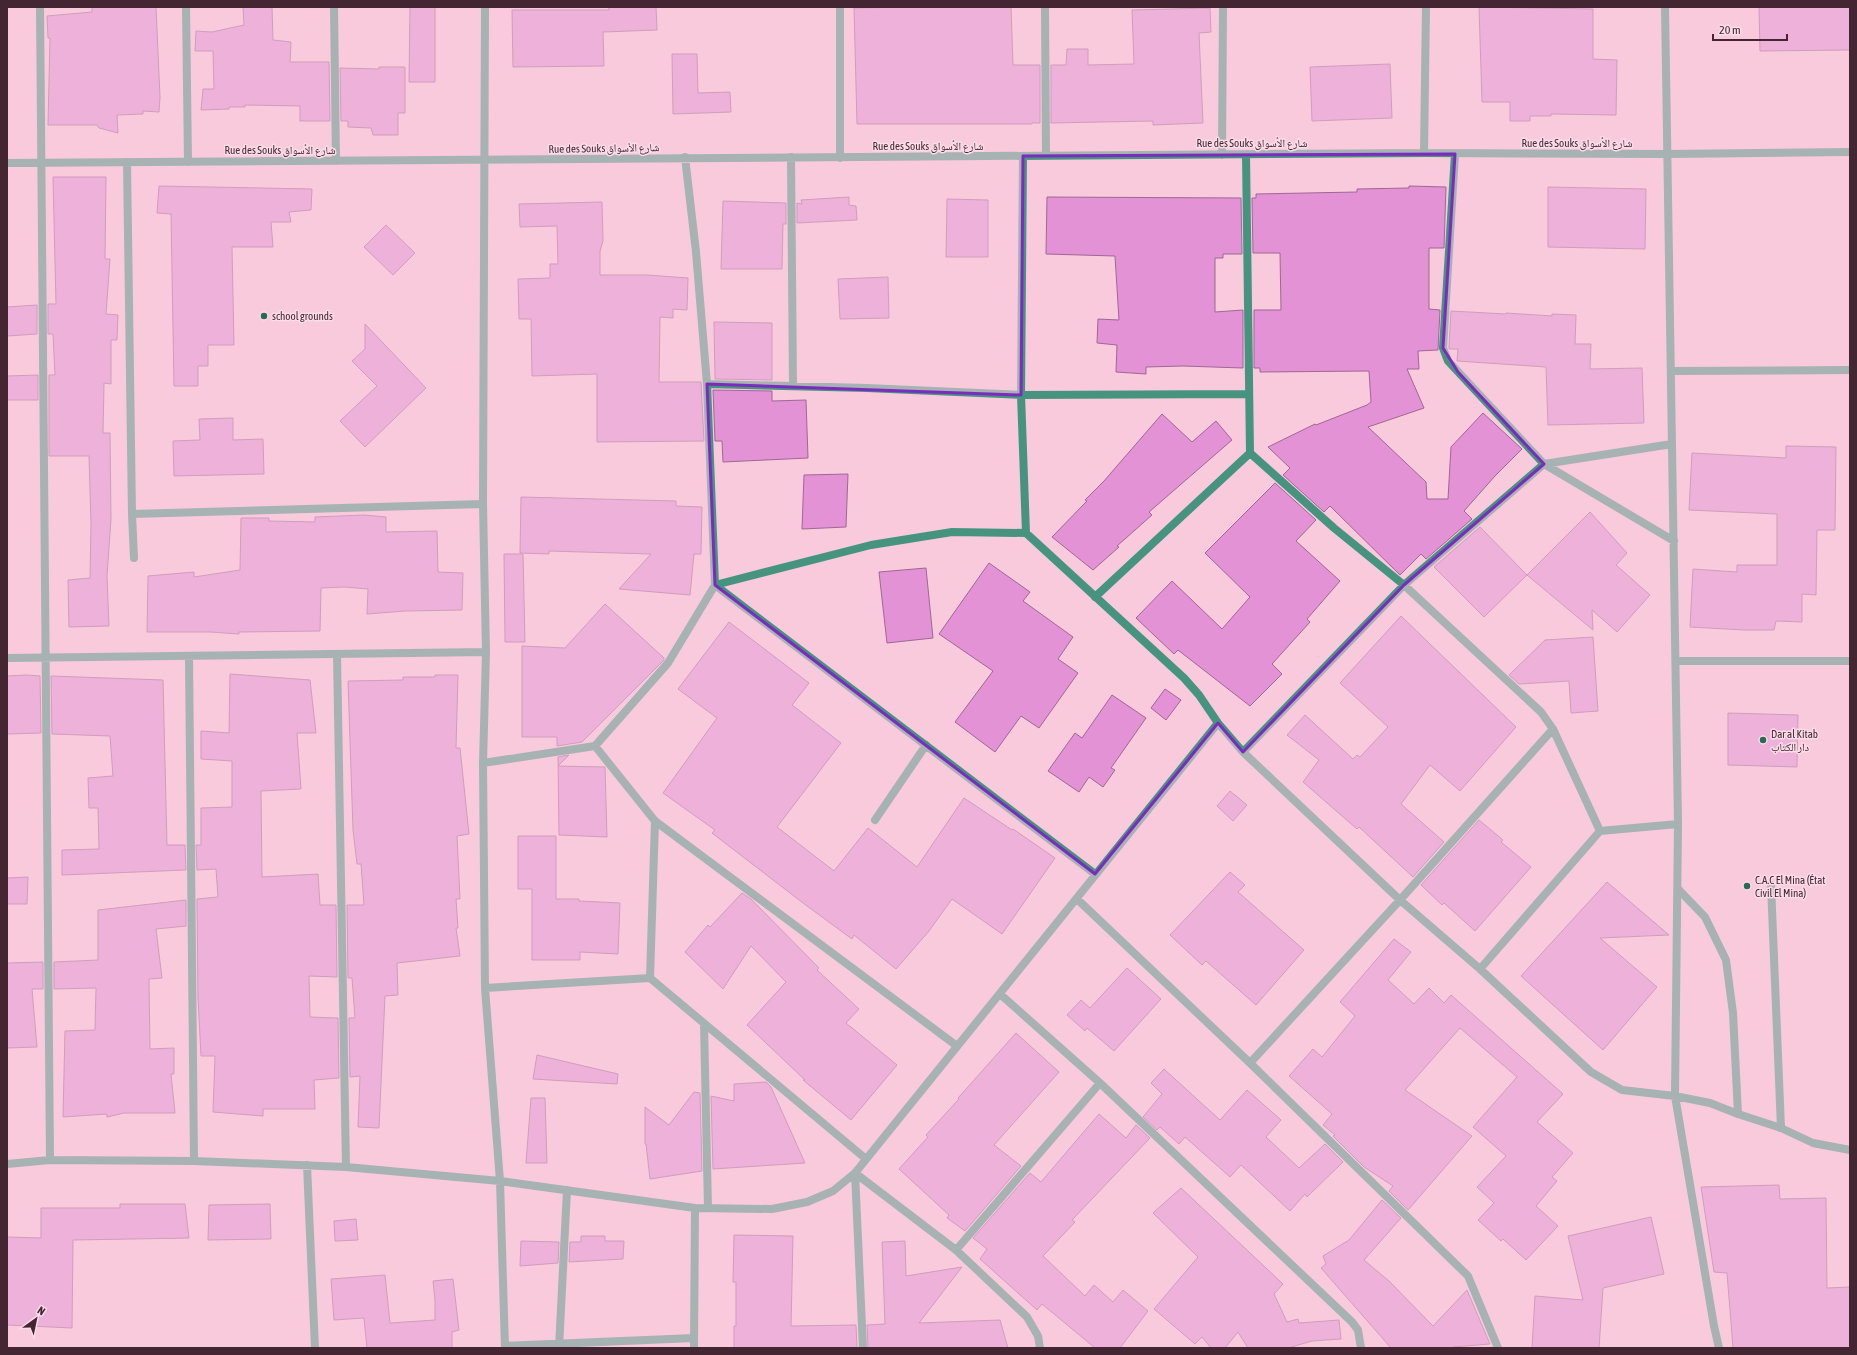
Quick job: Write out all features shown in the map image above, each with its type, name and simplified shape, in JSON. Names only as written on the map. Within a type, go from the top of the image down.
[{"type":"street","points":[[40,7],[50,1160]]},
{"type":"street","points":[[186,7],[188,162]]},
{"type":"street","points":[[334,7],[336,161]]},
{"type":"street","points":[[486,7],[483,504],[486,652],[484,763],[486,988],[500,1181],[505,1347],[694,1338]]},
{"type":"street","points":[[840,7],[840,158]]},
{"type":"street","points":[[1045,7],[1046,156]]},
{"type":"street","points":[[1222,155],[1223,7]]},
{"type":"street","points":[[1424,153],[1426,7]]},
{"type":"street","points":[[1665,7],[1678,824],[1675,1096],[1719,1348]]},
{"type":"street","name":"Rue des Souks شارع الأسواق","points":[[7,163],[484,161],[1246,154],[1668,154],[1850,152]]},
{"type":"street","points":[[1246,154],[1248,394],[1250,453],[1334,528],[1404,585],[1541,712],[1553,729],[1600,831]]},
{"type":"street","points":[[1455,154],[1443,348],[1448,361],[1544,464],[1674,541]]},
{"type":"street","points":[[1023,156],[1021,395],[1026,533]]},
{"type":"street","points":[[792,157],[793,386]]},
{"type":"street","points":[[484,763],[595,746],[668,663],[715,585],[707,384],[696,252],[685,158]]},
{"type":"street","points":[[127,162],[132,514],[134,558]]},
{"type":"street","points":[[1671,371],[1850,370]]},
{"type":"street","points":[[707,384],[867,388],[1021,395],[1248,394]]},
{"type":"street","points":[[1243,752],[1404,585],[1544,464],[1672,444]]},
{"type":"street","points":[[1095,597],[1250,453]]},
{"type":"street","points":[[132,514],[483,504]]},
{"type":"street","points":[[715,585],[871,545],[952,532],[1026,533],[1184,678],[1199,695],[1218,723],[1243,752],[1400,900],[1480,969],[1591,1072],[1622,1090],[1675,1096],[1710,1103],[1781,1128],[1813,1143],[1850,1150]]},
{"type":"street","points":[[715,585],[1095,874]]},
{"type":"street","points":[[7,658],[486,652]]},
{"type":"street","points":[[337,654],[346,1167]]},
{"type":"street","points":[[189,656],[194,1161]]},
{"type":"street","points":[[1676,661],[1850,661]]},
{"type":"street","points":[[7,1164],[50,1160],[194,1161],[346,1167],[500,1181],[695,1208],[772,1209],[806,1202],[833,1191],[855,1173],[1218,723]]},
{"type":"street","points":[[1250,1063],[1400,900],[1553,729]]},
{"type":"street","points":[[875,820],[926,745]]},
{"type":"street","points":[[595,746],[655,821],[957,1046]]},
{"type":"street","points":[[650,978],[655,821]]},
{"type":"street","points":[[1480,969],[1600,831],[1678,824]]},
{"type":"street","points":[[1771,885],[1781,1128]]},
{"type":"street","points":[[1678,889],[1705,917],[1726,960],[1733,1013],[1738,1114]]},
{"type":"street","points":[[1076,899],[1250,1063],[1468,1276],[1498,1348]]},
{"type":"street","points":[[486,988],[650,978],[866,1159]]},
{"type":"street","points":[[1000,994],[1100,1084],[1352,1322],[1358,1330],[1361,1348]]},
{"type":"street","points":[[704,1024],[708,1208]]},
{"type":"street","points":[[956,1250],[1100,1084]]},
{"type":"street","points":[[307,1166],[315,1348]]},
{"type":"street","points":[[855,1173],[956,1250],[1028,1317],[1038,1336],[1040,1348]]},
{"type":"street","points":[[855,1173],[863,1348]]},
{"type":"street","points":[[559,1345],[567,1190]]},
{"type":"street","points":[[694,1348],[695,1208]]},
{"type":"highlighted area","points":[[1455,154],[1443,348],[1458,372],[1544,464],[1404,585],[1243,752],[1218,723],[1095,874],[715,585],[707,384],[1021,395],[1023,156]]},
{"type":"building","points":[[92,7],[156,7],[160,97],[159,112],[143,111],[143,114],[117,115],[118,133],[99,128],[97,125],[48,125],[50,38],[48,38],[47,16],[92,12]]},
{"type":"building","points":[[243,7],[272,7],[273,40],[291,42],[290,62],[329,62],[330,121],[300,121],[300,106],[245,105],[245,107],[229,107],[229,109],[201,110],[203,89],[214,89],[213,51],[195,51],[196,31],[212,32],[244,25]]},
{"type":"building","points":[[410,7],[435,7],[435,82],[409,82]]},
{"type":"building","points":[[609,7],[656,7],[657,30],[603,32],[604,66],[513,67],[512,10],[609,10]]},
{"type":"building","points":[[1011,7],[1013,65],[1040,65],[1040,123],[857,124],[854,8]]},
{"type":"building","points":[[1479,7],[1593,9],[1593,59],[1617,60],[1616,115],[1551,114],[1551,116],[1530,116],[1530,121],[1510,121],[1510,102],[1482,102]]},
{"type":"building","points":[[1759,7],[1850,7],[1850,50],[1760,51]]},
{"type":"building","points":[[1210,8],[1211,32],[1199,33],[1203,123],[1153,125],[1153,121],[1051,123],[1051,65],[1066,65],[1067,49],[1088,49],[1088,65],[1134,64],[1132,10]]},
{"type":"building","points":[[672,54],[697,54],[698,93],[730,92],[731,112],[673,114]]},
{"type":"building","points":[[1390,64],[1392,118],[1312,121],[1310,67]]},
{"type":"building","points":[[379,67],[405,67],[405,113],[398,113],[398,135],[373,135],[371,128],[348,127],[348,121],[341,121],[340,68],[379,69]]},
{"type":"building","points":[[53,177],[106,177],[105,259],[110,259],[106,314],[118,315],[117,340],[111,340],[111,384],[104,383],[103,433],[110,433],[111,519],[107,576],[109,626],[69,627],[68,580],[90,578],[91,524],[89,456],[49,456],[49,375],[55,375],[53,334],[48,334],[48,304],[56,304]]},
{"type":"building","points":[[159,186],[312,189],[311,210],[289,212],[291,222],[271,222],[273,247],[232,247],[234,345],[208,345],[208,366],[198,366],[198,386],[174,386],[171,214],[157,213]]},
{"type":"building","points":[[1409,186],[1446,187],[1444,248],[1429,248],[1429,309],[1440,310],[1438,350],[1418,351],[1419,369],[1407,369],[1424,408],[1368,427],[1426,482],[1427,499],[1448,499],[1451,447],[1483,413],[1522,449],[1495,476],[1464,511],[1472,519],[1426,559],[1421,554],[1400,575],[1330,506],[1324,512],[1283,475],[1290,468],[1268,447],[1315,424],[1316,425],[1367,405],[1371,402],[1369,371],[1260,372],[1260,368],[1254,368],[1254,310],[1281,310],[1280,253],[1253,253],[1252,198],[1256,198],[1256,194],[1357,192],[1357,189],[1409,188]]},
{"type":"building","points":[[1548,187],[1646,189],[1645,249],[1548,247]]},
{"type":"building","points":[[849,197],[849,205],[856,206],[857,220],[797,223],[797,203],[802,204],[801,200]]},
{"type":"building","points":[[1047,197],[1241,198],[1242,254],[1223,254],[1223,258],[1215,258],[1215,312],[1243,310],[1243,368],[1183,366],[1146,367],[1146,374],[1116,372],[1117,345],[1097,343],[1098,319],[1119,320],[1115,256],[1046,254]]},
{"type":"building","points":[[947,199],[988,200],[988,257],[946,257]]},
{"type":"building","points":[[723,201],[786,203],[786,224],[783,224],[782,269],[721,269]]},
{"type":"building","points":[[602,202],[603,241],[600,251],[600,275],[647,275],[688,278],[687,310],[673,309],[673,318],[660,317],[659,382],[701,382],[704,441],[597,442],[597,374],[532,376],[531,319],[519,319],[518,279],[550,278],[550,264],[558,264],[557,226],[520,227],[519,204]]},
{"type":"building","points":[[386,225],[415,253],[393,275],[364,247]]},
{"type":"building","points":[[888,277],[889,318],[840,319],[838,279]]},
{"type":"building","points":[[37,305],[37,334],[7,336],[7,307]]},
{"type":"building","points":[[1451,311],[1552,316],[1552,314],[1576,315],[1575,344],[1591,344],[1590,369],[1642,368],[1644,423],[1548,425],[1546,367],[1457,361],[1458,349],[1449,349]]},
{"type":"building","points":[[714,322],[772,323],[772,380],[715,379]]},
{"type":"building","points":[[365,324],[426,388],[365,447],[340,421],[377,386],[352,361],[365,349]]},
{"type":"building","points":[[38,375],[38,400],[7,400],[7,376]]},
{"type":"building","points":[[713,390],[772,391],[772,401],[806,400],[808,458],[723,462],[722,441],[715,441]]},
{"type":"building","points":[[1162,414],[1192,442],[1216,421],[1232,440],[1149,512],[1152,515],[1093,570],[1052,537],[1087,501],[1085,500],[1104,481]]},
{"type":"building","points":[[233,418],[233,440],[263,439],[264,474],[174,476],[173,441],[200,440],[199,419]]},
{"type":"building","points":[[1786,446],[1836,447],[1835,530],[1817,530],[1816,595],[1802,594],[1802,622],[1776,621],[1774,630],[1690,627],[1693,569],[1737,572],[1737,565],[1777,565],[1777,514],[1689,510],[1692,453],[1786,458]]},
{"type":"building","points":[[848,474],[846,527],[802,529],[804,475]]},
{"type":"building","points":[[1275,483],[1316,520],[1296,541],[1340,581],[1307,619],[1310,622],[1272,664],[1282,674],[1250,706],[1178,650],[1174,654],[1136,618],[1172,581],[1222,629],[1250,597],[1205,553]]},
{"type":"building","points":[[521,497],[676,501],[676,506],[702,507],[701,554],[694,554],[690,595],[619,589],[651,554],[549,551],[549,554],[520,553]]},
{"type":"building","points":[[1590,512],[1627,553],[1616,565],[1650,595],[1617,632],[1592,610],[1593,630],[1527,575]]},
{"type":"building","points":[[364,515],[386,517],[386,532],[437,531],[438,572],[463,573],[462,610],[405,611],[367,614],[368,589],[344,587],[321,588],[320,631],[239,632],[239,634],[210,632],[147,632],[148,576],[194,572],[194,577],[240,570],[241,518],[269,518],[269,521],[315,522],[315,517]]},
{"type":"building","points":[[1480,527],[1527,575],[1484,617],[1434,567]]},
{"type":"building","points":[[504,554],[523,554],[525,642],[505,642]]},
{"type":"building","points":[[989,563],[1030,592],[1023,601],[1073,637],[1058,659],[1078,673],[1039,728],[1021,716],[995,752],[955,722],[993,671],[939,634]]},
{"type":"building","points":[[926,568],[933,638],[887,643],[879,572]]},
{"type":"building","points":[[605,604],[664,658],[664,660],[582,742],[557,746],[557,737],[522,737],[522,646],[565,648]]},
{"type":"building","points":[[1401,616],[1516,727],[1460,791],[1430,765],[1401,804],[1444,842],[1413,877],[1359,827],[1357,829],[1303,782],[1319,760],[1287,735],[1305,715],[1353,759],[1357,755],[1360,757],[1388,727],[1340,683]]},
{"type":"building","points":[[729,622],[809,683],[792,705],[841,743],[777,827],[834,871],[868,828],[917,867],[964,798],[1055,858],[1002,934],[952,899],[929,931],[896,969],[854,935],[852,939],[803,903],[712,833],[715,830],[663,793],[717,718],[678,689]]},
{"type":"building","points":[[1593,637],[1598,711],[1571,713],[1569,681],[1519,684],[1509,675],[1545,640]]},
{"type":"building","points":[[230,674],[310,680],[316,733],[297,733],[301,789],[261,791],[262,877],[318,874],[320,905],[336,905],[337,977],[309,976],[310,1017],[338,1018],[339,1078],[314,1080],[315,1109],[263,1109],[263,1116],[213,1112],[215,1056],[201,1056],[198,998],[197,899],[218,897],[216,869],[197,870],[196,845],[201,845],[201,808],[232,807],[232,761],[201,759],[201,731],[229,733]]},
{"type":"building","points":[[435,675],[458,675],[456,748],[460,748],[469,834],[457,836],[460,899],[456,899],[458,928],[456,928],[460,956],[397,963],[398,995],[385,996],[379,1128],[358,1127],[360,1076],[350,1077],[349,1018],[355,1018],[352,978],[348,978],[347,905],[364,905],[361,864],[357,864],[353,830],[348,681],[403,680],[403,677],[435,677]]},
{"type":"building","points":[[7,676],[40,676],[41,733],[7,734]]},
{"type":"building","points":[[51,676],[163,680],[167,845],[185,845],[186,870],[62,875],[62,850],[99,849],[98,808],[89,808],[88,778],[113,776],[110,736],[52,734]]},
{"type":"building","points":[[1165,689],[1181,700],[1166,720],[1151,708]]},
{"type":"building","points":[[1112,695],[1146,718],[1111,768],[1115,770],[1103,787],[1089,777],[1079,792],[1048,771],[1075,733],[1082,738]]},
{"type":"building","name":"Dar al Kitab دار الكتاب","points":[[1728,713],[1798,715],[1797,767],[1728,765]]},
{"type":"building","points":[[569,755],[558,766],[558,757]]},
{"type":"building","points":[[558,766],[605,767],[607,837],[559,835]]},
{"type":"building","points":[[1230,791],[1247,805],[1233,821],[1217,806]]},
{"type":"building","points":[[1479,820],[1503,840],[1501,842],[1531,867],[1475,931],[1444,903],[1442,905],[1421,885]]},
{"type":"building","points":[[518,836],[556,836],[556,899],[579,899],[579,901],[620,903],[618,954],[580,952],[580,960],[532,960],[532,889],[518,889]]},
{"type":"building","points":[[1230,872],[1245,885],[1238,892],[1304,950],[1256,1005],[1206,961],[1202,965],[1170,935]]},
{"type":"building","points":[[28,877],[27,904],[7,904],[7,878]]},
{"type":"building","points":[[1607,882],[1669,935],[1600,938],[1657,987],[1603,1050],[1521,976]]},
{"type":"building","points":[[742,893],[751,899],[819,968],[817,970],[859,1009],[846,1023],[897,1065],[851,1120],[803,1080],[805,1080],[747,1025],[786,982],[751,946],[723,989],[685,952],[708,925],[710,927]]},
{"type":"building","points":[[186,900],[186,926],[156,929],[162,978],[149,979],[150,1049],[174,1048],[174,1074],[171,1074],[175,1113],[124,1113],[107,1117],[107,1114],[63,1117],[65,1031],[95,1030],[96,988],[54,989],[54,962],[98,960],[98,910]]},
{"type":"building","points":[[1394,939],[1411,952],[1388,980],[1414,1004],[1429,988],[1444,1003],[1451,995],[1563,1094],[1537,1122],[1573,1153],[1552,1177],[1557,1181],[1536,1206],[1558,1226],[1526,1260],[1503,1239],[1501,1241],[1478,1220],[1494,1203],[1477,1187],[1506,1156],[1473,1127],[1517,1077],[1460,1028],[1405,1090],[1472,1136],[1408,1210],[1389,1191],[1393,1186],[1364,1167],[1333,1136],[1335,1135],[1323,1125],[1332,1114],[1289,1076],[1313,1049],[1322,1057],[1355,1016],[1340,1002]]},
{"type":"building","points":[[43,962],[43,989],[32,989],[37,1047],[7,1048],[7,963]]},
{"type":"building","points":[[1127,968],[1161,999],[1114,1051],[1087,1028],[1085,1031],[1067,1015],[1081,1000],[1090,1008]]},
{"type":"building","points":[[1016,1033],[1059,1072],[994,1145],[1021,1166],[965,1231],[947,1218],[949,1215],[899,1169],[928,1137],[926,1135]]},
{"type":"building","points":[[537,1055],[618,1074],[617,1084],[533,1079]]},
{"type":"building","points":[[1164,1069],[1220,1120],[1247,1090],[1281,1120],[1266,1137],[1299,1168],[1325,1144],[1343,1162],[1307,1197],[1305,1194],[1290,1211],[1241,1165],[1230,1177],[1185,1137],[1179,1144],[1160,1127],[1157,1130],[1143,1117],[1162,1094],[1151,1083]]},
{"type":"building","points":[[766,1082],[771,1087],[805,1163],[713,1169],[711,1096],[734,1101],[734,1084]]},
{"type":"building","points":[[694,1092],[700,1093],[702,1171],[650,1179],[645,1144],[645,1107],[669,1125]]},
{"type":"building","points":[[531,1098],[545,1098],[547,1163],[526,1163]]},
{"type":"building","points":[[1099,1114],[1126,1138],[1136,1125],[1150,1138],[1072,1220],[1075,1222],[1043,1256],[1085,1296],[1094,1285],[1113,1302],[1123,1290],[1148,1311],[1120,1348],[1095,1348],[1042,1304],[1037,1310],[980,1259],[987,1249],[973,1238],[1030,1173],[1041,1182]]},
{"type":"building","points":[[1779,1185],[1780,1199],[1826,1198],[1827,1288],[1850,1287],[1850,1348],[1733,1348],[1727,1273],[1714,1272],[1701,1187]]},
{"type":"building","points":[[1181,1188],[1283,1284],[1274,1294],[1287,1322],[1298,1319],[1299,1323],[1339,1320],[1341,1339],[1312,1341],[1288,1348],[1248,1348],[1238,1332],[1225,1348],[1211,1348],[1202,1337],[1195,1344],[1154,1309],[1198,1257],[1153,1213]]},
{"type":"building","points":[[1382,1200],[1401,1218],[1364,1260],[1389,1281],[1433,1326],[1467,1290],[1490,1344],[1453,1347],[1454,1348],[1391,1348],[1321,1268],[1326,1264],[1323,1256],[1349,1240]]},
{"type":"building","points":[[120,1204],[185,1204],[189,1238],[73,1240],[72,1328],[7,1325],[7,1237],[41,1238],[41,1208],[120,1208]]},
{"type":"building","points":[[270,1204],[271,1239],[208,1240],[209,1205]]},
{"type":"building","points":[[1651,1217],[1664,1274],[1603,1288],[1599,1348],[1532,1348],[1535,1296],[1583,1300],[1568,1236]]},
{"type":"building","points":[[356,1219],[358,1240],[335,1241],[334,1221]]},
{"type":"building","points":[[734,1235],[793,1236],[791,1326],[856,1325],[857,1348],[734,1348],[734,1326],[736,1326],[736,1282],[733,1282]]},
{"type":"building","points":[[581,1236],[605,1236],[605,1241],[624,1241],[623,1259],[569,1262],[570,1242],[581,1242]]},
{"type":"building","points":[[521,1241],[559,1242],[558,1263],[520,1266]]},
{"type":"building","points":[[905,1241],[906,1276],[962,1267],[919,1323],[1000,1320],[1008,1348],[868,1348],[867,1325],[885,1324],[882,1242]]},
{"type":"building","points":[[385,1275],[390,1323],[435,1320],[433,1281],[453,1279],[459,1330],[452,1332],[452,1348],[367,1348],[364,1318],[334,1320],[331,1279]]},
{"type":"place","name":"school grounds","points":[[264,316]]},
{"type":"place","name":"Dar al Kitab دار الكتاب","points":[[1763,740]]},
{"type":"place","name":"C.A.C El Mina (État Civil El Mina)","points":[[1747,886]]}]
